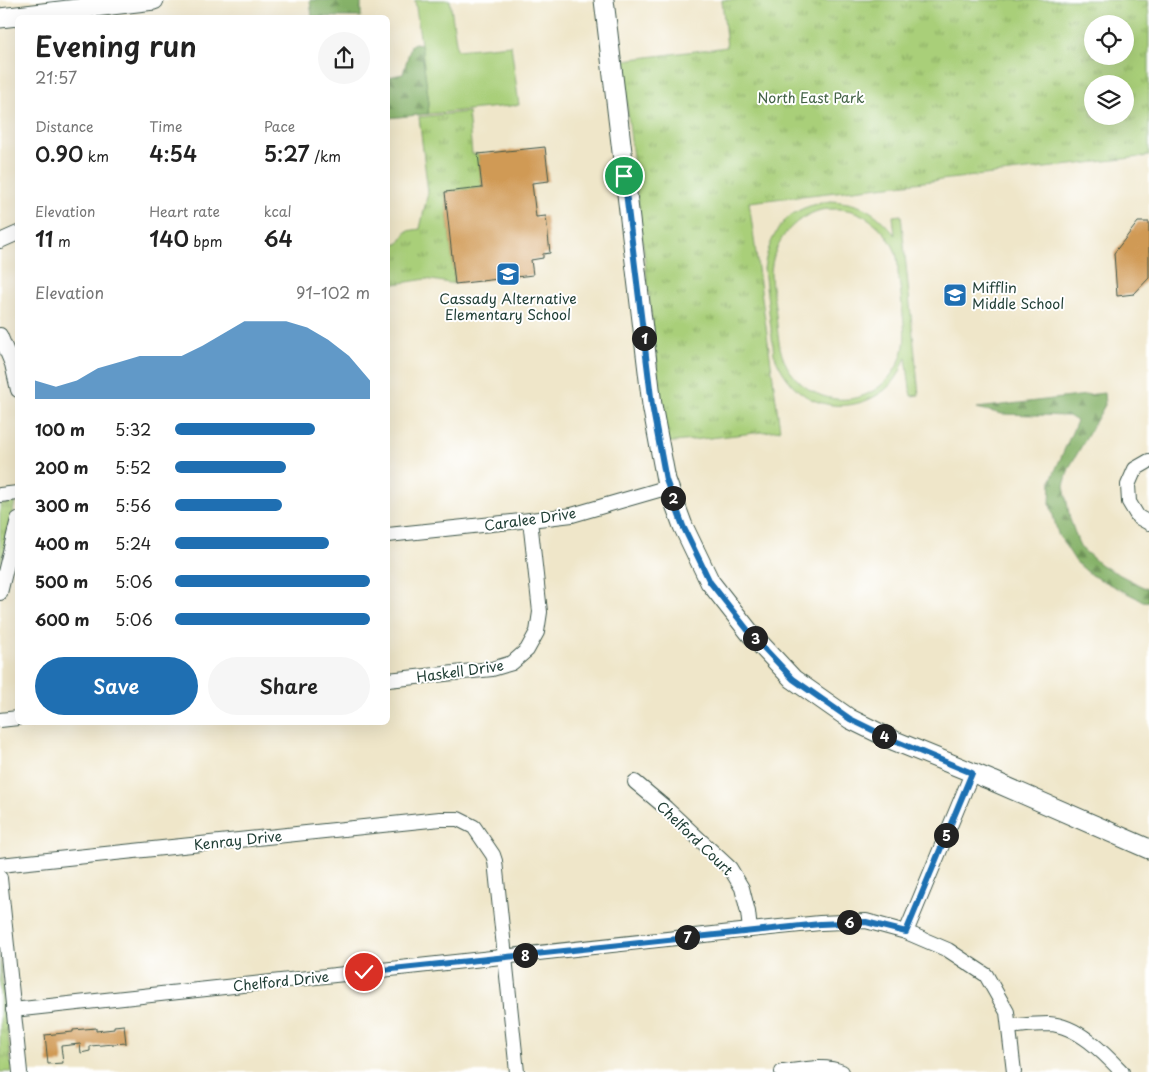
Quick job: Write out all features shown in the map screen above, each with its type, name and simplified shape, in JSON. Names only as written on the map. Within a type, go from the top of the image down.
[{"type":"main road","points":[[26,15],[154,0]]},
{"type":"main road","points":[[604,0],[652,405],[666,480],[683,526],[710,582],[750,633],[793,679],[850,719],[895,741],[993,781],[1149,849]]},
{"type":"main road","points":[[0,18],[15,16]]},
{"type":"street","points":[[0,241],[15,234]]},
{"type":"street","points":[[1,340],[15,369]]},
{"type":"street","points":[[1149,461],[1135,470],[1128,485],[1129,502],[1138,517],[1149,523]]},
{"type":"street","name":"Caralee Drive","points":[[390,535],[572,515],[669,487]]},
{"type":"street","points":[[0,495],[15,493]]},
{"type":"street","name":"Haskell Drive","points":[[390,680],[492,669],[512,664],[527,650],[537,632],[540,612],[530,520]]},
{"type":"street","points":[[0,593],[15,539]]},
{"type":"street","points":[[0,720],[15,718]]},
{"type":"street","points":[[906,932],[972,773]]},
{"type":"street","name":"Chelford Court","points":[[635,782],[666,808],[730,868],[742,888],[750,930]]},
{"type":"street","name":"Kenray Drive","points":[[0,864],[440,819],[458,819],[474,827],[493,855],[505,957]]},
{"type":"street","points":[[0,878],[20,1072]]},
{"type":"street","name":"Chelford Drive","points":[[13,1010],[750,930],[866,922],[906,932],[948,950],[986,975],[1007,1012],[1014,1072]]},
{"type":"street","points":[[505,957],[517,1072]]},
{"type":"street","points":[[1009,1027],[1050,1024],[1072,1030],[1102,1052],[1122,1072]]},
{"type":"street","points":[[782,1072],[819,1068],[836,1069],[842,1072]]},
{"type":"green space","points":[[310,0],[361,0],[361,15],[312,15]]},
{"type":"green space","points":[[415,0],[450,0],[457,50],[511,45],[519,105],[428,114],[429,103]]},
{"type":"green space","name":"North East Park","points":[[722,0],[1147,0],[1149,17],[1149,156],[749,202],[780,430],[666,443],[626,97],[624,60],[727,47]]},
{"type":"green space","points":[[415,43],[421,44],[429,103],[428,114],[390,118],[390,77],[403,74],[411,45]]},
{"type":"green space","points":[[468,112],[472,154],[478,154],[482,188],[445,192],[455,284],[426,279],[390,285],[390,245],[398,244],[407,231],[420,229],[428,192],[419,117]]},
{"type":"green space","points":[[831,201],[860,206],[874,214],[895,235],[893,216],[901,215],[919,395],[911,396],[906,357],[896,378],[885,390],[862,402],[849,405],[823,403],[811,399],[800,392],[788,380],[776,360],[764,269],[768,251],[780,227],[792,214],[815,204]],"holes":[[[842,209],[855,212],[869,219],[887,236],[895,250],[905,335],[902,355],[889,378],[876,389],[861,396],[844,399],[828,398],[813,392],[799,381],[787,366],[779,341],[771,274],[775,252],[786,233],[793,226],[801,219],[821,210]]]},
{"type":"green space","points":[[1104,393],[1105,405],[1069,468],[1064,486],[1070,519],[1080,547],[1101,565],[1149,590],[1149,602],[1143,601],[1091,575],[1076,562],[1058,534],[1050,504],[1051,480],[1077,421],[1069,416],[1002,414],[977,408]]},
{"type":"green space","points":[[15,502],[5,549],[0,569],[0,504]]},
{"type":"green space","points":[[0,956],[12,1072],[0,1072]]},
{"type":"building","points":[[545,147],[549,181],[532,183],[536,217],[546,216],[550,253],[543,254],[543,258],[531,260],[533,275],[455,284],[445,192],[482,188],[478,154]]},
{"type":"building","points":[[1138,222],[1149,222],[1149,278],[1134,294],[1117,296],[1114,253]]},
{"type":"building","points":[[124,1025],[126,1043],[90,1046],[90,1051],[81,1053],[80,1044],[61,1046],[63,1063],[48,1064],[45,1035],[96,1028],[96,1031],[114,1029],[114,1026]]},
{"type":"place","name":"Cassady Alternative Elementary School","points":[[508,274]]},
{"type":"place","name":"Mifflin Middle School","points":[[955,295]]},
{"type":"route","points":[[364,972],[820,924],[866,922],[906,932],[972,773],[895,741],[850,719],[793,679],[750,633],[710,582],[683,526],[666,480],[652,405],[624,176]]}]
